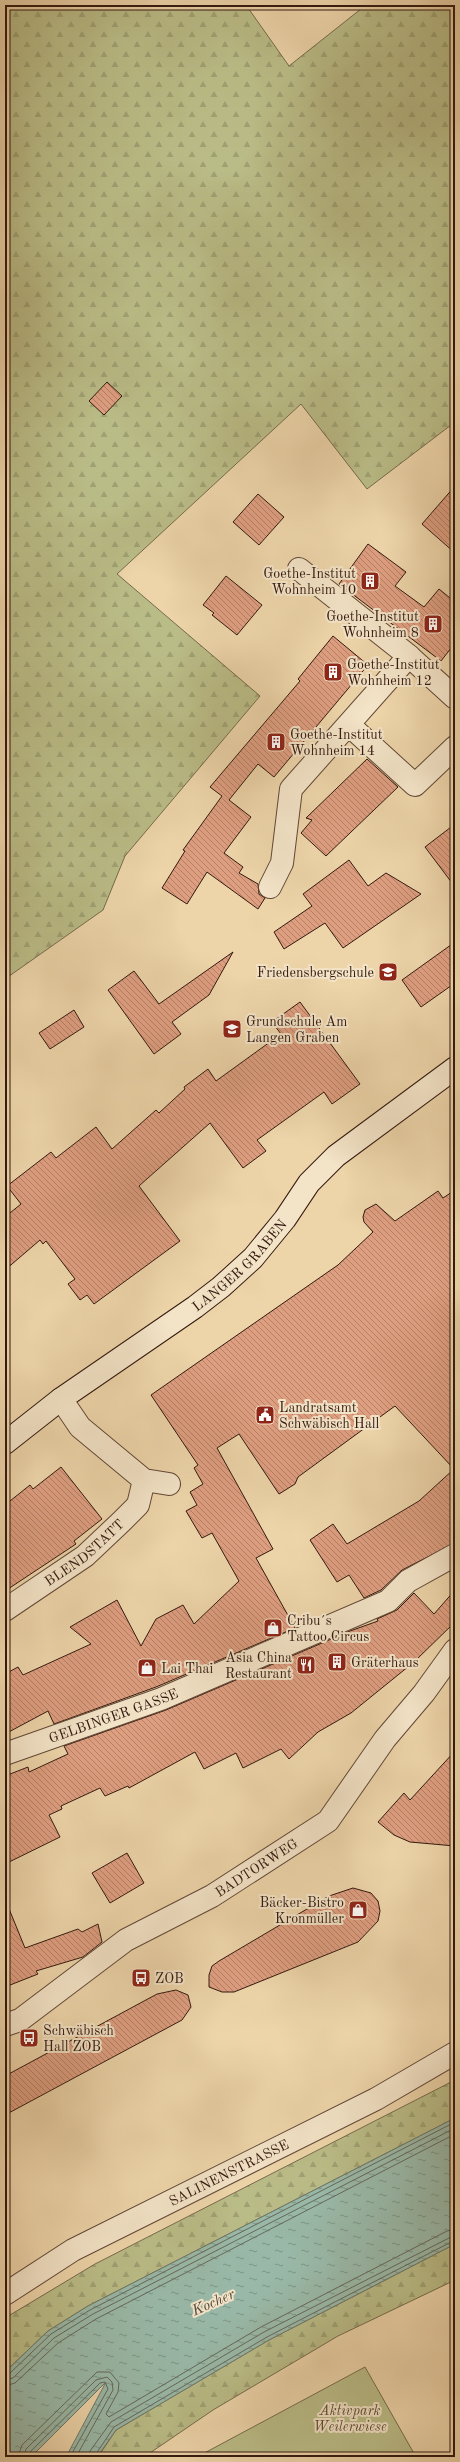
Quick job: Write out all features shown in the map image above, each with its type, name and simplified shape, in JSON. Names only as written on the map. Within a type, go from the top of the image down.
[{"type":"street","points":[[299,569],[408,656],[455,698]]},
{"type":"street","points":[[270,887],[282,863],[291,789],[349,725],[408,656]]},
{"type":"street","points":[[349,725],[415,786],[455,746]]},
{"type":"street","name":"LANGER GRABEN","points":[[5,1443],[61,1399],[195,1308],[221,1287],[253,1258],[285,1219],[309,1183],[336,1156],[455,1068]]},
{"type":"street","points":[[61,1399],[80,1428],[144,1480],[169,1484]]},
{"type":"street","name":"BLENDSTATT","points":[[5,1610],[85,1556],[138,1505],[144,1480]]},
{"type":"street","name":"GELBINGER GASSE","points":[[5,1754],[161,1699],[388,1601],[408,1581],[455,1555]]},
{"type":"street","name":"BADTORWEG","points":[[5,2025],[20,2020],[126,1940],[212,1896],[328,1821],[385,1740],[424,1693],[455,1650]]},
{"type":"street","name":"SALINENSTRASSE","points":[[5,2294],[73,2250],[226,2172],[376,2099],[455,2053]]},
{"type":"green space","points":[[5,5],[246,5],[289,66],[366,5],[455,5],[455,422],[367,489],[301,404],[117,574],[260,696],[125,856],[103,910],[5,979]]},
{"type":"green space","points":[[455,2080],[455,2118],[88,2306],[48,2331],[5,2372],[5,2318],[95,2264]]},
{"type":"green space","points":[[455,2244],[455,2280],[338,2336],[213,2410],[144,2457],[98,2457],[116,2430],[269,2340]]},
{"type":"green space","name":"Aktivpark Weilerwiese","points":[[365,2367],[416,2457],[197,2457]]},
{"type":"water","name":"Kocher","points":[[455,2118],[455,2244],[269,2340],[116,2430],[97,2457],[66,2457],[106,2382],[31,2457],[5,2457],[5,2372],[48,2331],[88,2306]]},
{"type":"building","points":[[107,382],[122,396],[104,415],[89,401]]},
{"type":"building","points":[[455,486],[455,553],[422,524]]},
{"type":"building","points":[[258,494],[284,517],[259,545],[233,522]]},
{"type":"building","points":[[368,544],[406,572],[395,586],[424,607],[439,589],[455,602],[455,643],[441,661],[339,584]]},
{"type":"building","points":[[226,576],[262,605],[237,635],[212,615],[214,613],[203,605]]},
{"type":"building","points":[[333,636],[368,665],[274,777],[258,764],[229,800],[251,817],[224,853],[243,867],[239,873],[258,884],[259,894],[265,898],[258,909],[207,872],[187,904],[162,888],[185,851],[183,850],[222,796],[210,787],[300,681],[298,679]]},
{"type":"building","points":[[367,759],[398,787],[326,856],[301,833],[312,820],[306,818]]},
{"type":"building","points":[[455,824],[455,887],[425,847]]},
{"type":"building","points":[[349,860],[368,886],[386,873],[421,894],[343,948],[325,923],[284,949],[274,932],[312,906],[303,894]]},
{"type":"building","points":[[455,942],[455,983],[421,1007],[402,980]]},
{"type":"building","points":[[233,952],[209,995],[172,1022],[181,1034],[154,1054],[108,990],[134,971],[159,1004]]},
{"type":"building","points":[[300,1002],[360,1084],[332,1104],[324,1092],[257,1140],[266,1151],[243,1168],[210,1123],[139,1186],[180,1241],[94,1304],[87,1295],[80,1300],[68,1284],[75,1279],[46,1241],[43,1244],[40,1240],[5,1270],[5,1217],[21,1204],[7,1186],[51,1152],[56,1158],[96,1127],[112,1149],[156,1110],[159,1113],[185,1089],[184,1087],[208,1069],[216,1081],[281,1034],[272,1022]]},
{"type":"building","points":[[74,1010],[84,1027],[50,1049],[39,1033]]},
{"type":"building","points":[[455,1190],[455,1543],[402,1570],[381,1590],[364,1598],[349,1575],[337,1582],[310,1540],[333,1524],[347,1544],[419,1501],[454,1469],[395,1406],[298,1477],[295,1484],[279,1494],[239,1434],[217,1448],[273,1549],[256,1558],[295,1628],[156,1687],[54,1724],[48,1711],[5,1734],[5,1674],[18,1667],[23,1675],[91,1644],[70,1627],[117,1600],[141,1646],[156,1619],[183,1605],[194,1624],[239,1581],[212,1533],[202,1538],[186,1511],[197,1505],[190,1492],[203,1484],[194,1468],[198,1465],[151,1395],[338,1265],[373,1232],[364,1222],[363,1217],[365,1210],[376,1204],[395,1221],[438,1191],[443,1198]]},
{"type":"building","points":[[61,1467],[102,1519],[74,1541],[76,1544],[5,1591],[5,1505],[30,1485],[33,1489]]},
{"type":"building","points":[[455,1590],[455,1622],[414,1662],[351,1713],[318,1732],[289,1759],[281,1749],[243,1768],[236,1753],[204,1769],[195,1752],[129,1788],[128,1786],[105,1796],[100,1788],[61,1806],[62,1809],[49,1815],[60,1837],[5,1864],[5,1776],[28,1767],[29,1772],[68,1754],[64,1746],[166,1710],[350,1631],[378,1621],[377,1619],[397,1610],[414,1593],[434,1614]]},
{"type":"building","points":[[455,1751],[455,1846],[410,1842],[394,1835],[378,1822],[404,1793],[410,1800]]},
{"type":"building","points":[[127,1853],[144,1883],[110,1903],[92,1873]]},
{"type":"building","points":[[353,1888],[371,1893],[378,1901],[380,1911],[378,1921],[358,1942],[234,1992],[222,1992],[209,1987],[209,1975],[212,1966],[219,1961],[329,1896]]},
{"type":"building","points":[[5,1899],[25,1948],[78,1929],[82,1932],[98,1924],[102,1942],[83,1957],[36,1971],[38,1974],[5,1987]]},
{"type":"building","points":[[176,1990],[188,1995],[191,2007],[182,2020],[5,2115],[5,2076],[157,1994]]},
{"type":"place","name":"Goethe-Institut Wohnheim 10","points":[[370,581]]},
{"type":"place","name":"Goethe-Institut Wohnheim 8","points":[[433,624]]},
{"type":"place","name":"Goethe-Institut Wohnheim 12","points":[[333,672]]},
{"type":"place","name":"Goethe-Institut Wohnheim 14","points":[[276,742]]},
{"type":"place","name":"Friedensbergschule","points":[[388,972]]},
{"type":"place","name":"Grundschule Am Langen Graben","points":[[232,1029]]},
{"type":"place","name":"Landratsamt Schwäbisch Hall","points":[[265,1415]]},
{"type":"place","name":"Cribu´s Tattoo Circus","points":[[273,1628]]},
{"type":"place","name":"Gräterhaus","points":[[337,1662]]},
{"type":"place","name":"Asia China Restaurant","points":[[306,1665]]},
{"type":"place","name":"Lai Thai","points":[[147,1668]]},
{"type":"place","name":"Bäcker-Bistro Kronmüller","points":[[358,1910]]},
{"type":"place","name":"ZOB","points":[[141,1978]]},
{"type":"place","name":"Schwäbisch Hall ZOB","points":[[29,2038]]}]
